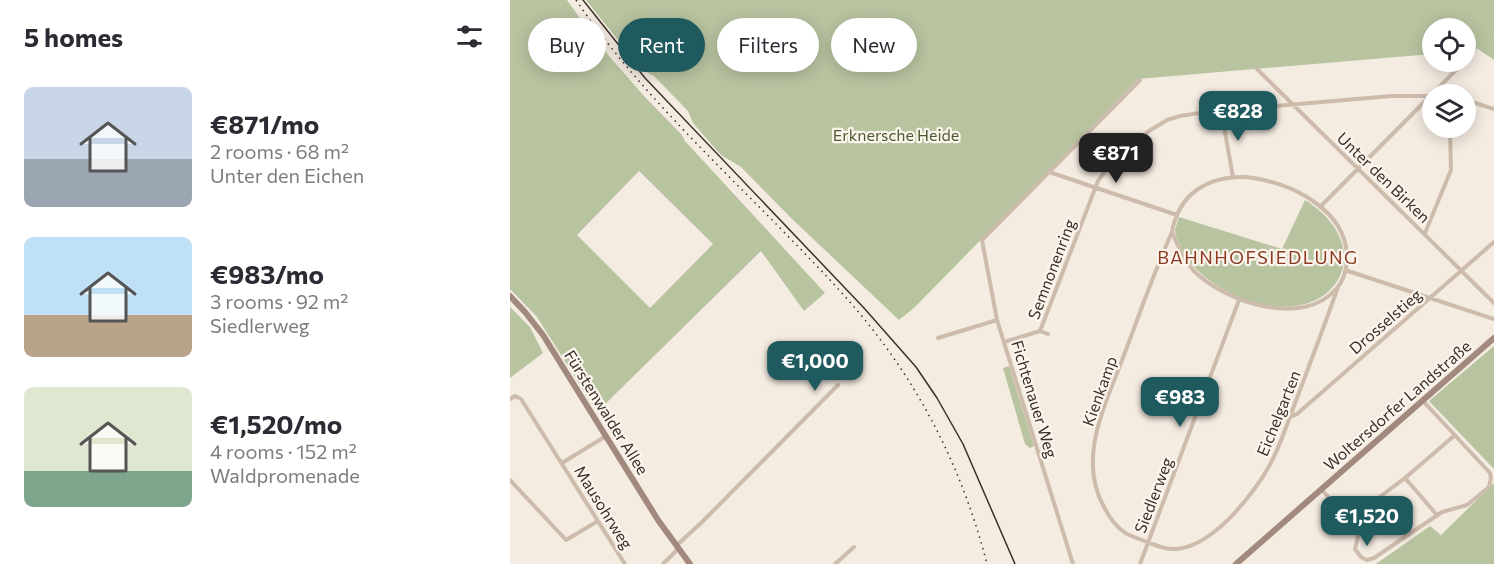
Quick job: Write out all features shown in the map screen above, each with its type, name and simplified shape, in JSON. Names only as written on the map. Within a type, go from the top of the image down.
[{"type":"main road","name":"Fürstenwalder Allee","points":[[510,296],[543,335],[690,564]]},
{"type":"main road","name":"Woltersdorfer Landstraße","points":[[1236,564],[1494,338]]},
{"type":"street","name":"Unter den Birken","points":[[1257,69],[1494,303]]},
{"type":"street","points":[[1443,84],[1454,72]]},
{"type":"street","points":[[1140,80],[1049,172],[1177,215]]},
{"type":"street","name":"Semnonenring","points":[[1004,342],[1040,331],[1095,188],[1111,163],[1158,125],[1186,114],[1221,110],[1394,95],[1422,95]]},
{"type":"street","points":[[1476,103],[1494,109]]},
{"type":"street","points":[[1320,207],[1422,105]]},
{"type":"street","points":[[1221,110],[1233,177]]},
{"type":"street","points":[[1425,234],[1451,170],[1450,138]]},
{"type":"street","name":"Fichtenauer Weg","points":[[1049,172],[982,240],[997,320],[1073,564]]},
{"type":"street","points":[[1233,177],[1255,178],[1277,183],[1302,195],[1330,216],[1341,233],[1347,252],[1345,270],[1338,287],[1318,302],[1296,308],[1270,307],[1239,300],[1208,283],[1192,269],[1172,232],[1177,215],[1186,198],[1198,187],[1214,180],[1233,177]]},
{"type":"street","name":"Kienkamp","points":[[1148,542],[1127,533],[1106,511],[1094,482],[1094,451],[1100,418],[1172,232]]},
{"type":"street","name":"Drosselstieg","points":[[1290,417],[1297,414],[1494,242]]},
{"type":"street","points":[[1345,270],[1494,319]]},
{"type":"street","name":"Eichelgarten","points":[[1148,542],[1169,549],[1181,549],[1203,539],[1221,526],[1261,481],[1275,456],[1338,287]]},
{"type":"street","name":"Siedlerweg","points":[[1140,564],[1239,300]]},
{"type":"street","points":[[938,338],[997,320]]},
{"type":"street","points":[[1040,331],[1048,334]]},
{"type":"street","points":[[663,564],[677,547],[838,385]]},
{"type":"street","name":"Mausohrweg","points":[[510,399],[519,396],[625,564]]},
{"type":"street","points":[[1360,564],[1364,560],[1374,558],[1437,515],[1447,510],[1463,508],[1489,487],[1491,482],[1490,473],[1423,400]]},
{"type":"street","points":[[1352,523],[1385,492],[1455,435]]},
{"type":"street","name":"Mausohrweg","points":[[562,463],[606,436]]},
{"type":"street","points":[[1405,478],[1437,515]]},
{"type":"street","points":[[510,480],[564,539],[570,539],[598,521]]},
{"type":"street","points":[[1322,490],[1358,532],[1355,549],[1364,560]]},
{"type":"street","points":[[835,564],[854,547]]},
{"type":"green space","points":[[510,0],[567,0],[580,18],[528,18],[528,72],[606,72],[606,52],[618,66],[618,72],[623,72],[825,293],[804,311],[761,251],[597,412],[537,317],[510,289]],"holes":[[[639,171],[713,244],[650,308],[577,235]]]},
{"type":"green space","name":"Erknersche Heide","points":[[586,0],[1494,0],[1494,60],[1476,49],[1476,18],[1422,18],[1422,55],[1138,79],[915,307],[899,320],[791,218],[741,167],[721,155],[693,123],[688,111],[654,76],[646,72],[705,72],[705,18],[618,18],[618,40],[606,25],[606,18],[600,18]]},
{"type":"green space","points":[[1305,200],[1319,210],[1335,229],[1342,244],[1344,261],[1336,283],[1320,298],[1300,305],[1277,306],[1253,302],[1230,293],[1209,280],[1192,265],[1181,248],[1175,230],[1179,217],[1282,249]]},
{"type":"green space","points":[[510,307],[530,327],[543,353],[510,378]]},
{"type":"green space","points":[[1494,346],[1494,469],[1429,401]]},
{"type":"green space","points":[[1009,366],[1034,446],[1030,448],[1025,444],[1003,368]]},
{"type":"green space","points":[[1494,483],[1494,564],[1376,564],[1430,526],[1441,535]]},
{"type":"tram line","points":[[583,0],[645,78],[864,308],[916,367],[963,444],[1015,564]]},
{"type":"railway","points":[[576,0],[598,31],[647,90],[828,278],[892,356],[927,412],[956,470],[987,564]]},
{"type":"district","name":"BAHNHOFSIEDLUNG","points":[[1258,257]]}]
